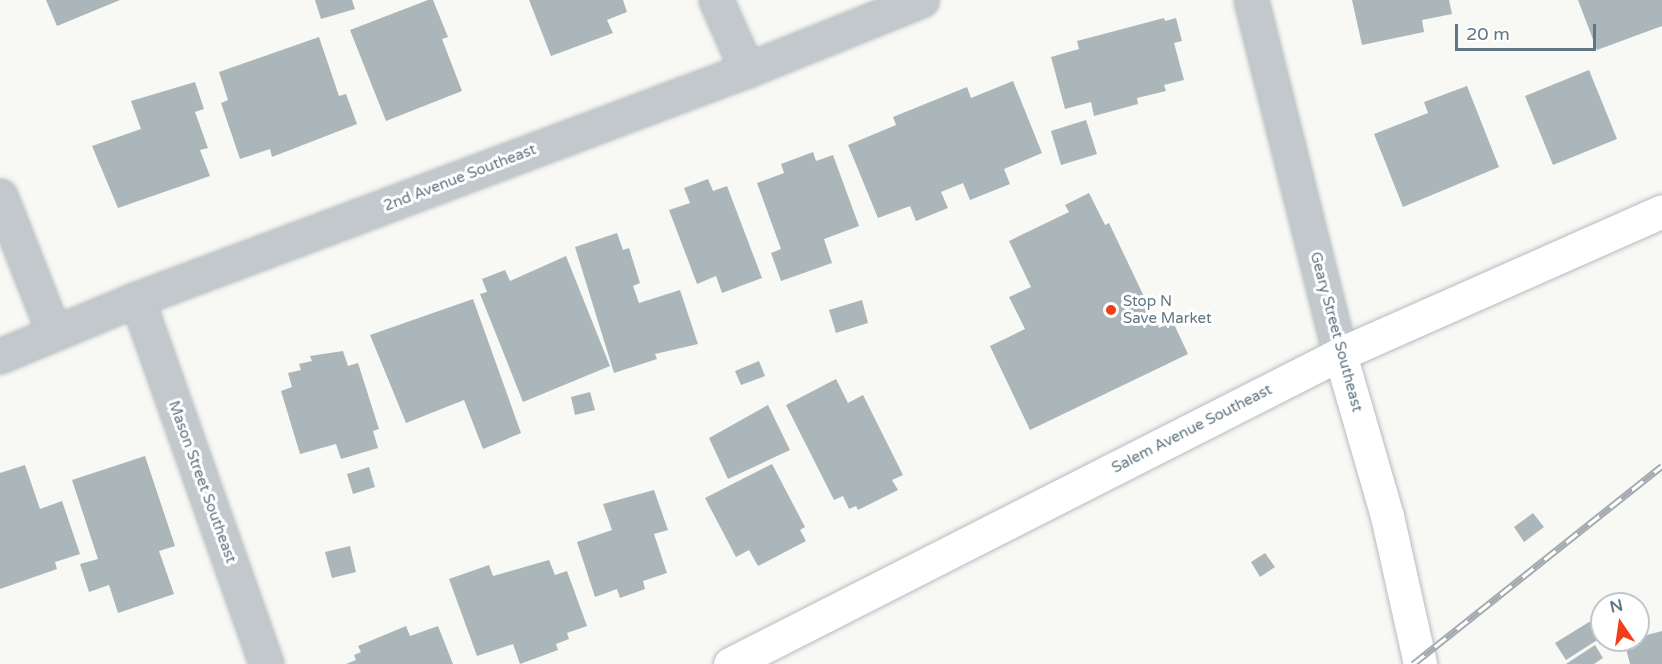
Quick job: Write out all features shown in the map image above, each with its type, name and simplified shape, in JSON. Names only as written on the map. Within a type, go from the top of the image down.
[{"type":"main road","name":"Salem Avenue Southeast","points":[[730,664],[1340,354],[1662,211]]},
{"type":"main road","name":"Geary Street Southeast","points":[[1340,354],[1387,516],[1420,664]]},
{"type":"street","points":[[716,0],[747,70]]},
{"type":"street","name":"2nd Avenue Southeast","points":[[0,356],[137,299],[747,70],[921,0]]},
{"type":"street","name":"Geary Street Southeast","points":[[1251,0],[1340,354]]},
{"type":"street","points":[[0,196],[54,333]]},
{"type":"street","name":"Mason Street Southeast","points":[[137,299],[266,664]]},
{"type":"building","points":[[46,0],[120,0],[57,26]]},
{"type":"building","points":[[315,0],[352,0],[355,9],[321,19]]},
{"type":"building","points":[[433,0],[448,37],[442,39],[462,91],[386,121],[350,30]]},
{"type":"building","points":[[529,0],[623,0],[627,12],[607,20],[613,33],[551,56]]},
{"type":"building","points":[[1352,0],[1449,0],[1452,14],[1422,20],[1424,32],[1362,45]]},
{"type":"building","points":[[1578,0],[1662,0],[1662,26],[1597,50]]},
{"type":"building","points":[[1164,18],[1165,21],[1176,18],[1182,41],[1174,43],[1184,80],[1164,85],[1166,91],[1137,98],[1138,104],[1094,116],[1091,102],[1065,109],[1051,57],[1079,49],[1077,41]]},
{"type":"building","points":[[319,37],[339,96],[346,94],[357,124],[272,157],[270,149],[240,159],[221,103],[228,100],[219,72]]},
{"type":"building","points":[[1589,70],[1617,139],[1553,165],[1525,96]]},
{"type":"building","points":[[1013,81],[1042,153],[1004,169],[1010,184],[970,200],[963,183],[941,192],[948,208],[916,221],[910,206],[878,218],[848,145],[896,125],[893,117],[967,87],[971,98]]},
{"type":"building","points":[[195,82],[204,109],[195,112],[208,148],[200,150],[210,176],[118,208],[92,146],[141,129],[131,101]]},
{"type":"building","points":[[1467,86],[1499,167],[1403,207],[1374,134],[1428,113],[1424,102]]},
{"type":"building","points":[[1086,120],[1097,154],[1061,165],[1051,131]]},
{"type":"building","points":[[813,152],[816,161],[833,155],[859,226],[824,239],[832,263],[781,281],[771,253],[781,249],[757,183],[784,173],[781,164]]},
{"type":"building","points":[[708,179],[713,191],[727,186],[762,278],[722,293],[716,276],[697,284],[669,210],[690,203],[684,188]]},
{"type":"building","points":[[1089,193],[1105,225],[1109,223],[1159,328],[1173,322],[1188,354],[1030,430],[990,346],[1025,329],[1009,297],[1031,287],[1009,241],[1069,212],[1065,205]]},
{"type":"building","points":[[617,233],[623,250],[629,248],[640,283],[633,286],[639,303],[680,290],[698,344],[655,354],[657,359],[614,373],[575,247]]},
{"type":"building","points":[[566,256],[610,366],[523,402],[480,294],[487,292],[482,279],[505,270],[510,281]]},
{"type":"building","points":[[473,299],[521,433],[483,449],[464,400],[406,423],[370,335]]},
{"type":"building","points":[[862,300],[868,323],[836,333],[829,310]]},
{"type":"building","points":[[343,351],[348,366],[358,363],[379,429],[373,431],[378,448],[341,459],[336,444],[300,454],[281,391],[292,387],[288,373],[301,370],[299,364],[312,361],[310,356]]},
{"type":"building","points":[[759,361],[765,376],[741,385],[735,371]]},
{"type":"building","points":[[836,379],[848,403],[863,395],[903,475],[892,480],[898,490],[858,510],[856,506],[849,509],[843,496],[834,500],[786,405]]},
{"type":"building","points":[[590,392],[595,410],[575,415],[571,397]]},
{"type":"building","points":[[768,405],[790,450],[728,479],[709,438]]},
{"type":"building","points":[[145,456],[175,546],[159,551],[174,594],[118,613],[109,585],[89,592],[80,564],[98,559],[72,480]]},
{"type":"building","points":[[772,464],[805,527],[800,530],[806,541],[758,566],[749,550],[736,557],[705,498]]},
{"type":"building","points":[[25,465],[40,509],[62,501],[80,554],[55,562],[57,569],[0,589],[0,473]]},
{"type":"building","points":[[369,467],[375,487],[353,494],[347,474]]},
{"type":"building","points":[[654,490],[668,530],[654,534],[667,573],[643,581],[645,589],[620,598],[617,589],[595,597],[577,542],[612,530],[603,504]]},
{"type":"building","points":[[1533,513],[1544,527],[1524,542],[1514,527]]},
{"type":"building","points":[[350,546],[356,572],[332,578],[325,552]]},
{"type":"building","points":[[1265,553],[1275,567],[1260,577],[1251,562]]},
{"type":"building","points":[[549,560],[555,575],[567,571],[587,626],[567,633],[569,639],[556,644],[558,650],[520,664],[513,644],[477,656],[449,579],[489,565],[493,576]]},
{"type":"building","points":[[1590,621],[1590,645],[1566,660],[1555,643]]},
{"type":"building","points":[[406,626],[410,636],[438,626],[453,664],[346,664],[356,660],[354,655],[361,652],[358,646]]},
{"type":"building","points":[[1662,631],[1662,664],[1630,664],[1627,652],[1650,652],[1650,634]]},
{"type":"building","points":[[1590,648],[1590,652],[1599,652],[1603,658],[1594,664],[1566,664]]},
{"type":"railway","points":[[1413,664],[1662,466]]},
{"type":"place","name":"Stop N Save Market","points":[[1111,310]]}]
